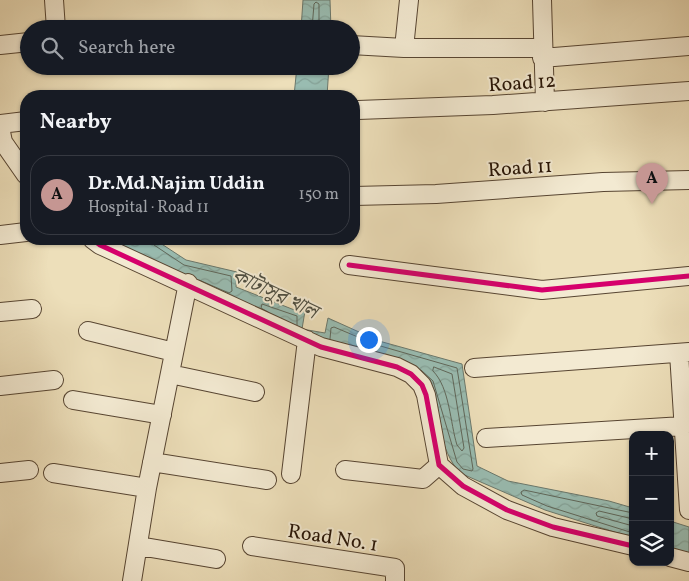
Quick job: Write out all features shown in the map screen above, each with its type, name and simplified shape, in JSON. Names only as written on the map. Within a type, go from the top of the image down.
[{"type":"street","points":[[54,0],[55,20]]},
{"type":"street","points":[[404,48],[409,0]]},
{"type":"street","points":[[542,0],[542,53],[545,102]]},
{"type":"street","points":[[0,45],[20,43]]},
{"type":"street","points":[[360,46],[542,53],[689,46]]},
{"type":"street","name":"Road 12","points":[[360,110],[545,102],[689,90]]},
{"type":"street","points":[[20,124],[1,134],[20,165]]},
{"type":"street","name":"Road 11","points":[[360,196],[436,194],[603,182],[689,180]]},
{"type":"street","points":[[0,235],[20,233]]},
{"type":"street","points":[[100,245],[321,347],[397,367],[411,374],[422,385],[426,395],[439,465],[463,486],[508,510],[553,527],[629,545]]},
{"type":"street","points":[[349,265],[542,290],[689,276]]},
{"type":"street","points":[[132,581],[152,462],[188,284]]},
{"type":"street","points":[[0,312],[32,309]]},
{"type":"street","points":[[88,332],[174,352]]},
{"type":"street","points":[[292,474],[307,340]]},
{"type":"street","points":[[474,368],[684,353],[683,426],[689,510]]},
{"type":"street","points":[[170,374],[255,392]]},
{"type":"street","points":[[0,386],[54,380]]},
{"type":"street","points":[[73,400],[162,415]]},
{"type":"street","points":[[486,438],[683,426]]},
{"type":"street","points":[[152,462],[267,480]]},
{"type":"street","points":[[345,470],[423,479],[439,465]]},
{"type":"street","points":[[0,473],[29,470]]},
{"type":"street","points":[[53,473],[148,488]]},
{"type":"street","points":[[139,546],[216,559]]},
{"type":"street","name":"Road No. 1","points":[[252,546],[395,568],[394,581]]},
{"type":"street","points":[[674,558],[689,562]]},
{"type":"water","points":[[303,0],[330,0],[331,20],[302,20]]},
{"type":"water","points":[[296,75],[328,75],[327,90],[295,90]]},
{"type":"water","points":[[118,245],[163,245],[186,260],[237,272],[236,287],[297,311],[305,311],[302,329],[325,333],[328,318],[379,341],[462,364],[477,466],[508,481],[609,501],[629,507],[629,537],[545,510],[460,473],[453,464],[443,442],[429,382],[348,351]]},
{"type":"water","points":[[674,522],[689,527],[689,553],[674,550]]},
{"type":"cycle path","points":[[100,245],[321,347],[397,367],[411,374],[422,385],[426,395],[439,465],[463,486],[507,510],[553,527],[629,545]]},
{"type":"cycle path","points":[[349,265],[542,290],[689,276]]},
{"type":"place","name":"Dr.Md.Najim Uddin","points":[[652,204]]},
{"type":"water label","name":"কাটাসুর খাল","points":[[275,293]]}]
